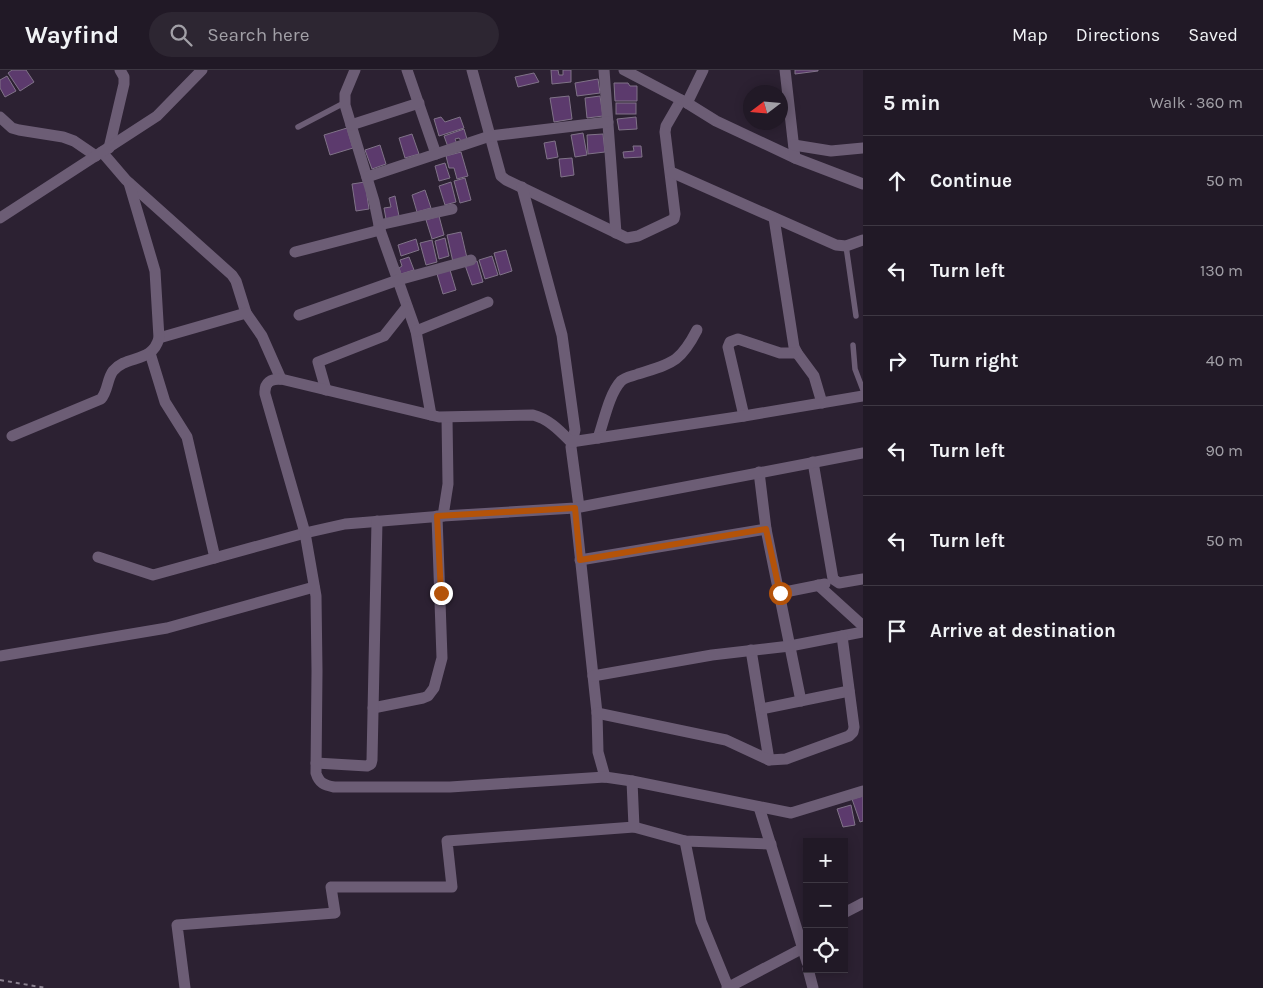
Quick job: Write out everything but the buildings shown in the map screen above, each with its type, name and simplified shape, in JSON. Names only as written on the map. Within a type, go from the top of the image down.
[{"type":"street","points":[[0,218],[162,112],[202,70]]},
{"type":"street","points":[[354,70],[345,94],[344,103],[374,201],[379,227],[416,331],[431,415]]},
{"type":"street","points":[[407,70],[436,154]]},
{"type":"street","points":[[472,70],[502,176],[506,180],[627,238],[638,236],[674,219],[671,172],[665,132],[666,126],[703,70]]},
{"type":"street","points":[[604,70],[616,233]]},
{"type":"street","points":[[624,70],[640,74],[716,121],[795,158],[863,184]]},
{"type":"street","points":[[785,70],[795,158]]},
{"type":"street","points":[[103,152],[124,84],[125,71]]},
{"type":"street","points":[[351,125],[419,103]]},
{"type":"street","points":[[0,117],[12,128],[69,138],[103,152],[129,183],[232,275],[246,313],[262,336],[281,379]]},
{"type":"street","points":[[367,178],[490,136],[608,122]]},
{"type":"street","points":[[794,145],[831,151],[863,148]]},
{"type":"street","points":[[671,172],[836,245],[846,246],[863,240]]},
{"type":"street","points":[[12,436],[101,399],[112,372],[123,364],[155,349],[159,338],[155,271],[129,183]]},
{"type":"street","points":[[522,187],[560,326],[575,430],[571,442],[580,560],[597,713],[598,752],[605,777]]},
{"type":"street","points":[[295,252],[379,227],[452,209]]},
{"type":"street","points":[[774,218],[794,347],[814,376],[822,403]]},
{"type":"street","points":[[299,315],[398,280],[471,260]]},
{"type":"street","points":[[416,331],[488,302]]},
{"type":"street","points":[[326,390],[318,362],[379,340],[408,307]]},
{"type":"street","points":[[159,338],[246,313]]},
{"type":"street","points":[[598,438],[614,391],[622,380],[670,364],[678,359],[689,345],[697,330]]},
{"type":"street","points":[[744,416],[728,347],[730,342],[738,339],[780,352],[797,353]]},
{"type":"street","points":[[150,353],[165,402],[187,436],[215,558]]},
{"type":"street","points":[[571,442],[542,417],[446,418],[281,379],[273,379],[267,383],[265,394],[305,533],[314,587],[317,671],[316,773],[318,781],[334,787],[450,787],[605,777],[790,813],[863,791]]},
{"type":"street","points":[[571,442],[863,396]]},
{"type":"street","points":[[373,708],[428,696],[434,688],[442,658],[440,516],[448,484],[446,418]]},
{"type":"street","points":[[98,557],[153,575],[305,533],[345,524],[577,508],[863,453]]},
{"type":"street","points":[[813,462],[835,582]]},
{"type":"street","points":[[759,472],[766,529],[801,701]]},
{"type":"street","points":[[316,763],[367,766],[371,764],[377,521]]},
{"type":"street","points":[[580,560],[766,529]]},
{"type":"street","points":[[780,593],[835,582],[863,579]]},
{"type":"street","points":[[818,585],[863,626]]},
{"type":"street","points":[[0,656],[167,628],[314,587]]},
{"type":"street","points":[[593,676],[751,650],[790,646],[863,632]]},
{"type":"street","points":[[597,713],[726,740],[769,760],[786,759],[849,736],[853,732],[854,727],[842,636]]},
{"type":"street","points":[[751,650],[769,760]]},
{"type":"street","points":[[761,709],[849,691]]},
{"type":"street","points":[[632,781],[634,827]]},
{"type":"street","points":[[759,807],[803,941]]},
{"type":"street","points":[[185,988],[178,925],[335,913],[331,887],[452,886],[447,841],[634,827],[685,841],[771,844]]},
{"type":"street","points":[[685,841],[701,921],[727,988],[803,948]]},
{"type":"street","points":[[848,911],[863,903]]},
{"type":"street","points":[[809,973],[813,988]]},
{"type":"lane","points":[[298,127],[344,103]]},
{"type":"lane","points":[[846,246],[856,316]]},
{"type":"lane","points":[[853,345],[858,380],[863,390]]},
{"type":"path","points":[[0,980],[46,988]]},
{"type":"route","points":[[441,593],[437,516],[575,508],[580,560],[766,529],[780,593]]}]
